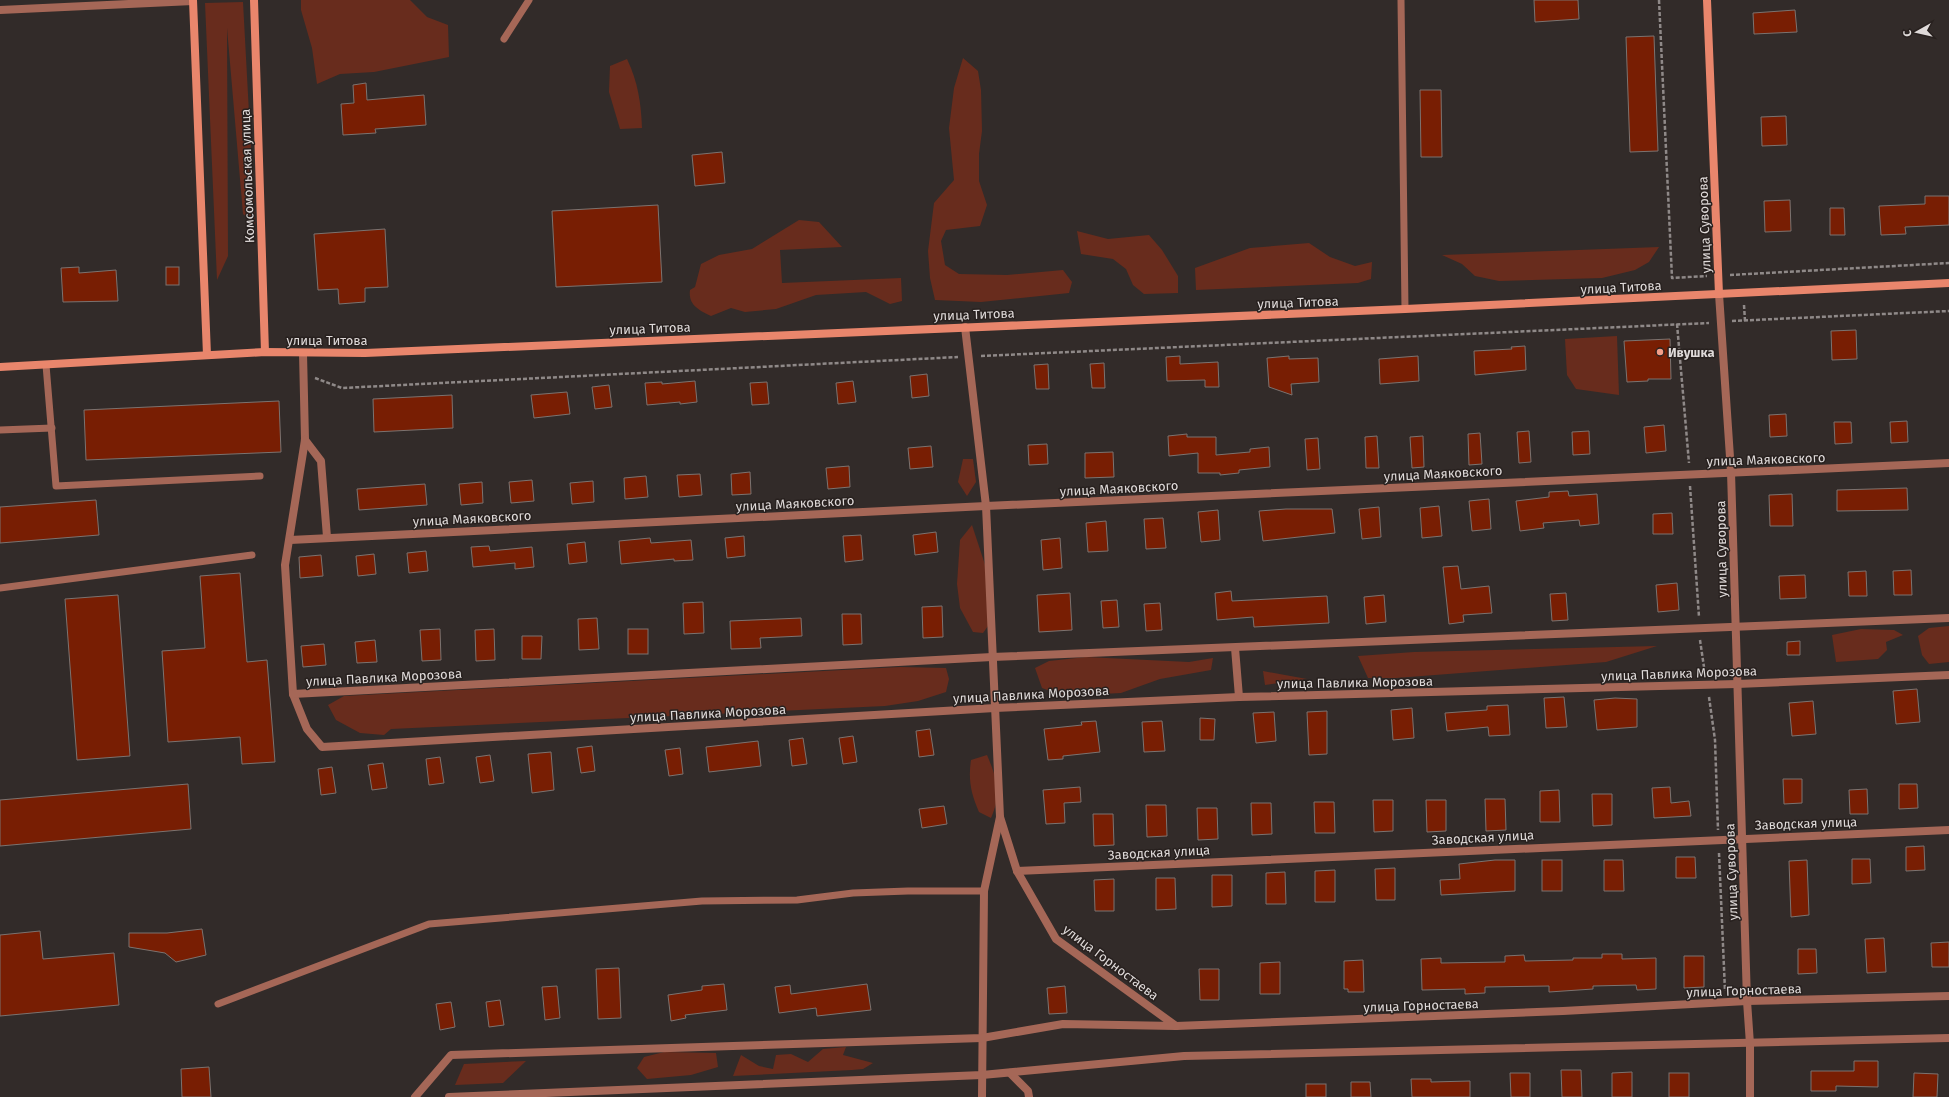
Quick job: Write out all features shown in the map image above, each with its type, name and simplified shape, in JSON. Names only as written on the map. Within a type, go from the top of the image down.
[{"type":"main road","name":"Комсомольская улица","points":[[254,0],[265,352]]},
{"type":"main road","name":"улица Суворова","points":[[1707,0],[1719,294]]},
{"type":"main road","points":[[193,1],[207,355]]},
{"type":"main road","name":"улица Титова","points":[[0,367],[265,352],[366,353],[1405,309],[1949,282]]},
{"type":"street","points":[[0,10],[109,3],[193,1]]},
{"type":"street","name":"улица Суворова","points":[[1719,294],[1732,472],[1735,627],[1747,1001],[1750,1044],[1750,1097]]},
{"type":"street","points":[[965,327],[986,506],[1000,817],[984,891],[982,1097]]},
{"type":"street","points":[[293,694],[285,565],[305,440],[303,353]]},
{"type":"street","points":[[305,440],[321,461],[327,537]]},
{"type":"street","name":"улица Маяковского","points":[[290,540],[986,506],[1949,463]]},
{"type":"street","name":"улица Павлика Морозова","points":[[1949,618],[992,657],[293,694],[307,729],[322,747],[995,708],[1239,697],[1707,685],[1949,675]]},
{"type":"street","points":[[1235,648],[1239,697]]},
{"type":"street","name":"улица Горностаева","points":[[1000,817],[1017,871],[1056,939],[1176,1026],[1563,1012],[1747,1001],[1949,996]]},
{"type":"street","name":"Заводская улица","points":[[1017,871],[1949,830]]},
{"type":"street","points":[[415,1097],[451,1055],[982,1038],[1063,1024],[1176,1026]]},
{"type":"street","points":[[449,1097],[982,1076],[1184,1056],[1750,1044],[1949,1038]]},
{"type":"street","points":[[1010,1073],[1028,1091],[1029,1097]]},
{"type":"lane","points":[[504,39],[529,0]]},
{"type":"lane","points":[[1400,0],[1405,309]]},
{"type":"lane","points":[[46,365],[56,486],[260,476]]},
{"type":"lane","points":[[0,430],[52,428]]},
{"type":"lane","points":[[0,588],[252,555]]},
{"type":"lane","points":[[218,1004],[429,924],[702,900],[797,900],[853,893],[984,891]]},
{"type":"path","points":[[1659,0],[1672,278]]},
{"type":"path","points":[[1742,274],[1949,264]]},
{"type":"path","points":[[1745,321],[1949,311]]},
{"type":"path","points":[[304,374],[342,388],[1677,324],[1690,474],[1700,628],[1716,740],[1726,1002]]},
{"type":"shaded area","points":[[301,0],[410,0],[427,17],[448,25],[449,57],[374,72],[340,74],[317,84],[312,48],[301,10]]},
{"type":"shaded area","points":[[243,2],[255,224],[243,214],[227,28],[228,256],[217,280],[205,3]]},
{"type":"shaded area","points":[[963,58],[978,71],[981,90],[982,131],[979,154],[979,181],[987,205],[980,226],[946,230],[941,241],[945,265],[959,274],[1007,275],[1063,270],[1072,282],[1069,293],[981,302],[935,300],[930,278],[928,251],[934,203],[954,180],[949,128],[954,88]]},
{"type":"shaded area","points":[[627,59],[634,76],[638,93],[642,128],[620,129],[609,92],[610,66]]},
{"type":"shaded area","points":[[799,220],[819,222],[842,247],[780,250],[782,283],[901,278],[902,301],[890,304],[866,292],[816,295],[776,309],[745,312],[731,308],[711,316],[695,306],[691,300],[690,290],[695,287],[701,264],[719,255],[752,249]]},
{"type":"shaded area","points":[[1077,231],[1108,239],[1149,235],[1162,250],[1178,276],[1178,293],[1144,294],[1133,285],[1126,269],[1113,259],[1081,254]]},
{"type":"shaded area","points":[[1309,243],[1330,257],[1355,266],[1372,262],[1371,279],[1358,283],[1196,290],[1195,268],[1250,248]]},
{"type":"shaded area","points":[[1659,247],[1649,262],[1635,270],[1602,278],[1499,281],[1475,276],[1462,264],[1442,255]]},
{"type":"shaded area","points":[[1617,336],[1619,395],[1576,389],[1567,375],[1565,339]]},
{"type":"shaded area","points":[[963,459],[973,459],[976,482],[967,496],[958,482]]},
{"type":"shaded area","points":[[972,525],[991,583],[993,619],[983,633],[973,632],[960,608],[957,584],[960,540]]},
{"type":"shaded area","points":[[1949,626],[1949,662],[1929,664],[1922,655],[1918,636],[1929,628]]},
{"type":"shaded area","points":[[1861,629],[1894,630],[1903,635],[1886,642],[1887,650],[1878,659],[1836,662],[1832,635]]},
{"type":"shaded area","points":[[1657,646],[1606,662],[1396,678],[1368,678],[1358,656],[1414,652]]},
{"type":"shaded area","points":[[1086,657],[1189,662],[1213,658],[1211,670],[1160,679],[1121,693],[1063,696],[1042,688],[1035,668],[1049,661]]},
{"type":"shaded area","points":[[900,667],[946,668],[949,679],[946,692],[918,701],[885,706],[391,729],[384,735],[360,733],[336,720],[328,705],[344,696]]},
{"type":"shaded area","points":[[1263,671],[1307,679],[1265,685]]},
{"type":"shaded area","points":[[987,755],[997,786],[996,801],[991,818],[979,812],[972,793],[970,780],[971,760]]},
{"type":"shaded area","points":[[846,1047],[843,1055],[873,1063],[863,1069],[733,1076],[741,1055],[759,1066],[773,1069],[776,1055],[791,1054],[808,1062],[823,1049]]},
{"type":"shaded area","points":[[664,1052],[716,1053],[718,1067],[691,1075],[647,1079],[637,1068],[644,1057]]},
{"type":"shaded area","points":[[526,1061],[503,1083],[455,1085],[464,1064]]},
{"type":"building","points":[[1534,0],[1578,0],[1579,19],[1535,22]]},
{"type":"building","points":[[1795,10],[1797,32],[1754,34],[1753,13]]},
{"type":"building","points":[[1654,36],[1658,151],[1630,152],[1626,37]]},
{"type":"building","points":[[366,83],[367,100],[424,95],[426,125],[375,129],[376,133],[343,135],[341,104],[354,103],[353,85]]},
{"type":"building","points":[[1420,90],[1441,90],[1442,157],[1421,157]]},
{"type":"building","points":[[1786,116],[1787,145],[1762,146],[1761,117]]},
{"type":"building","points":[[722,152],[725,183],[695,186],[692,155]]},
{"type":"building","points":[[1925,196],[1949,196],[1949,225],[1905,227],[1906,234],[1881,235],[1879,206],[1925,204]]},
{"type":"building","points":[[1790,200],[1791,231],[1765,232],[1764,201]]},
{"type":"building","points":[[658,205],[662,282],[556,287],[552,211]]},
{"type":"building","points":[[1830,208],[1844,208],[1845,235],[1830,235]]},
{"type":"building","points":[[385,229],[388,287],[365,288],[365,302],[339,304],[338,289],[318,290],[314,234]]},
{"type":"building","points":[[79,267],[79,273],[116,270],[118,301],[63,302],[61,268]]},
{"type":"building","points":[[166,267],[179,267],[179,285],[166,285]]},
{"type":"building","points":[[1856,330],[1857,359],[1832,360],[1831,331]]},
{"type":"building","points":[[1670,339],[1671,379],[1648,379],[1648,381],[1627,382],[1624,341]]},
{"type":"building","points":[[1525,346],[1526,370],[1475,375],[1474,351],[1512,349],[1511,347]]},
{"type":"building","points":[[1180,356],[1180,364],[1218,362],[1219,387],[1205,387],[1205,380],[1167,381],[1166,357]]},
{"type":"building","points":[[1289,356],[1289,359],[1318,358],[1319,382],[1291,384],[1292,395],[1269,387],[1267,358]]},
{"type":"building","points":[[1418,356],[1419,381],[1380,384],[1379,359]]},
{"type":"building","points":[[1104,363],[1105,388],[1092,388],[1090,364]]},
{"type":"building","points":[[1048,364],[1049,389],[1036,389],[1034,365]]},
{"type":"building","points":[[927,374],[929,396],[912,398],[910,376]]},
{"type":"building","points":[[695,381],[697,402],[647,405],[645,383],[662,382],[662,384]]},
{"type":"building","points":[[853,381],[856,402],[838,404],[836,383]]},
{"type":"building","points":[[767,382],[769,404],[752,405],[750,383]]},
{"type":"building","points":[[609,385],[612,407],[595,409],[592,387]]},
{"type":"building","points":[[567,392],[570,414],[534,418],[531,395]]},
{"type":"building","points":[[452,395],[453,428],[374,432],[373,399]]},
{"type":"building","points":[[279,401],[281,452],[86,460],[84,410]]},
{"type":"building","points":[[1786,414],[1787,436],[1770,437],[1769,415]]},
{"type":"building","points":[[1907,421],[1908,442],[1891,443],[1890,422]]},
{"type":"building","points":[[1834,422],[1851,422],[1852,443],[1835,444]]},
{"type":"building","points":[[1664,425],[1666,451],[1646,453],[1644,427]]},
{"type":"building","points":[[1529,431],[1531,462],[1519,463],[1517,432]]},
{"type":"building","points":[[1589,431],[1590,454],[1573,455],[1572,432]]},
{"type":"building","points":[[1480,433],[1482,464],[1469,465],[1468,434]]},
{"type":"building","points":[[1187,434],[1187,437],[1216,437],[1216,455],[1250,452],[1250,449],[1269,447],[1270,467],[1239,470],[1239,473],[1220,475],[1220,473],[1198,473],[1198,453],[1169,456],[1168,436]]},
{"type":"building","points":[[1377,436],[1379,468],[1366,468],[1365,437]]},
{"type":"building","points":[[1423,436],[1424,467],[1412,468],[1410,437]]},
{"type":"building","points":[[1318,438],[1320,469],[1307,470],[1305,439]]},
{"type":"building","points":[[1047,444],[1048,464],[1029,465],[1028,445]]},
{"type":"building","points":[[931,446],[933,467],[910,469],[908,448]]},
{"type":"building","points":[[1113,452],[1114,477],[1085,478],[1085,453]]},
{"type":"building","points":[[849,466],[850,487],[828,489],[826,468]]},
{"type":"building","points":[[750,472],[751,494],[732,495],[731,474]]},
{"type":"building","points":[[700,474],[702,495],[679,497],[677,475]]},
{"type":"building","points":[[646,476],[648,497],[625,499],[624,478]]},
{"type":"building","points":[[532,480],[534,501],[511,503],[509,482]]},
{"type":"building","points":[[593,481],[594,502],[572,504],[570,483]]},
{"type":"building","points":[[482,482],[483,503],[461,505],[459,484]]},
{"type":"building","points":[[425,484],[427,505],[359,510],[357,489]]},
{"type":"building","points":[[1907,488],[1908,510],[1837,511],[1837,490]]},
{"type":"building","points":[[1568,491],[1569,496],[1597,494],[1599,524],[1580,526],[1579,520],[1543,523],[1544,528],[1520,531],[1516,501],[1549,497],[1549,492]]},
{"type":"building","points":[[1792,494],[1793,526],[1770,526],[1769,495]]},
{"type":"building","points":[[1489,499],[1491,529],[1472,531],[1469,501]]},
{"type":"building","points":[[96,500],[99,535],[0,543],[0,507]]},
{"type":"building","points":[[1439,506],[1442,536],[1422,538],[1420,508]]},
{"type":"building","points":[[1379,507],[1381,537],[1362,539],[1359,509]]},
{"type":"building","points":[[1286,509],[1332,509],[1335,533],[1263,541],[1259,511]]},
{"type":"building","points":[[1218,510],[1220,540],[1201,542],[1198,512]]},
{"type":"building","points":[[1672,513],[1673,534],[1653,534],[1653,514]]},
{"type":"building","points":[[1163,518],[1166,548],[1146,549],[1144,519]]},
{"type":"building","points":[[1106,521],[1108,551],[1088,552],[1086,523]]},
{"type":"building","points":[[936,532],[938,552],[915,555],[913,535]]},
{"type":"building","points":[[861,535],[863,560],[845,562],[843,536]]},
{"type":"building","points":[[744,536],[745,556],[727,558],[725,538]]},
{"type":"building","points":[[650,538],[651,543],[691,540],[693,560],[674,561],[674,559],[621,564],[619,541]]},
{"type":"building","points":[[1060,538],[1062,568],[1043,570],[1041,540]]},
{"type":"building","points":[[585,542],[587,562],[569,564],[567,544]]},
{"type":"building","points":[[489,546],[490,551],[532,547],[534,567],[515,569],[515,563],[473,567],[471,547]]},
{"type":"building","points":[[426,551],[428,571],[409,573],[407,553]]},
{"type":"building","points":[[374,554],[376,574],[358,576],[356,556]]},
{"type":"building","points":[[321,555],[323,576],[300,578],[299,557]]},
{"type":"building","points":[[1458,566],[1461,589],[1489,586],[1492,613],[1463,615],[1464,622],[1449,624],[1443,567]]},
{"type":"building","points":[[1911,570],[1912,595],[1894,595],[1893,571]]},
{"type":"building","points":[[1866,571],[1867,596],[1849,596],[1848,572]]},
{"type":"building","points":[[240,573],[247,662],[267,660],[275,762],[242,764],[240,737],[168,742],[162,651],[205,648],[200,576]]},
{"type":"building","points":[[1805,575],[1806,598],[1780,599],[1779,576]]},
{"type":"building","points":[[1677,583],[1679,610],[1658,612],[1656,585]]},
{"type":"building","points":[[1231,591],[1232,601],[1327,596],[1329,623],[1254,627],[1253,617],[1217,620],[1215,593]]},
{"type":"building","points":[[1070,593],[1072,630],[1039,632],[1037,595]]},
{"type":"building","points":[[1566,593],[1568,620],[1552,621],[1550,594]]},
{"type":"building","points":[[118,595],[130,756],[77,760],[65,599]]},
{"type":"building","points":[[1384,595],[1386,622],[1366,624],[1364,597]]},
{"type":"building","points":[[1117,600],[1119,627],[1103,628],[1101,601]]},
{"type":"building","points":[[703,602],[704,633],[684,634],[683,603]]},
{"type":"building","points":[[1160,603],[1162,630],[1146,631],[1144,604]]},
{"type":"building","points":[[942,606],[943,637],[923,638],[922,607]]},
{"type":"building","points":[[842,614],[861,614],[862,644],[843,645]]},
{"type":"building","points":[[597,618],[599,649],[579,650],[578,619]]},
{"type":"building","points":[[801,618],[802,636],[760,638],[761,648],[731,649],[730,621]]},
{"type":"building","points":[[440,629],[441,660],[422,661],[420,630]]},
{"type":"building","points":[[494,629],[495,660],[476,661],[475,630]]},
{"type":"building","points":[[628,629],[648,629],[648,654],[628,654]]},
{"type":"building","points":[[522,636],[542,636],[541,659],[522,659]]},
{"type":"building","points":[[375,640],[377,662],[357,663],[355,642]]},
{"type":"building","points":[[1800,641],[1800,655],[1787,655],[1787,642]]},
{"type":"building","points":[[324,644],[326,665],[303,667],[301,646]]},
{"type":"building","points":[[1917,689],[1920,722],[1896,724],[1893,691]]},
{"type":"building","points":[[1564,697],[1567,727],[1546,728],[1544,698]]},
{"type":"building","points":[[1615,698],[1637,699],[1637,727],[1597,730],[1594,700]]},
{"type":"building","points":[[1813,701],[1816,734],[1792,736],[1789,703]]},
{"type":"building","points":[[1508,705],[1510,735],[1489,736],[1488,727],[1447,731],[1445,713],[1487,710],[1487,706]]},
{"type":"building","points":[[1412,708],[1414,738],[1393,740],[1391,710]]},
{"type":"building","points":[[1327,711],[1327,754],[1309,755],[1307,712]]},
{"type":"building","points":[[1274,712],[1276,741],[1256,743],[1253,713]]},
{"type":"building","points":[[1200,718],[1215,719],[1214,740],[1200,740]]},
{"type":"building","points":[[1096,721],[1100,752],[1063,756],[1063,759],[1048,760],[1044,729],[1082,725],[1081,722]]},
{"type":"building","points":[[1162,721],[1165,751],[1144,752],[1142,722]]},
{"type":"building","points":[[930,729],[934,755],[919,757],[916,731]]},
{"type":"building","points":[[853,736],[857,762],[843,764],[839,738]]},
{"type":"building","points":[[803,738],[807,764],[792,766],[789,740]]},
{"type":"building","points":[[758,741],[761,766],[709,772],[706,747]]},
{"type":"building","points":[[592,746],[595,771],[581,773],[577,748]]},
{"type":"building","points":[[680,748],[683,774],[669,776],[665,750]]},
{"type":"building","points":[[551,752],[554,790],[532,793],[528,754]]},
{"type":"building","points":[[490,755],[494,781],[480,783],[476,757]]},
{"type":"building","points":[[440,757],[444,783],[429,785],[426,759]]},
{"type":"building","points":[[383,763],[387,788],[372,790],[368,765]]},
{"type":"building","points":[[332,767],[336,793],[321,795],[318,769]]},
{"type":"building","points":[[1783,779],[1802,779],[1802,803],[1784,804]]},
{"type":"building","points":[[188,784],[191,829],[0,846],[0,800]]},
{"type":"building","points":[[1899,784],[1917,784],[1918,808],[1899,809]]},
{"type":"building","points":[[1080,787],[1081,802],[1064,803],[1065,823],[1046,824],[1043,790]]},
{"type":"building","points":[[1670,787],[1671,803],[1689,801],[1691,816],[1654,818],[1652,788]]},
{"type":"building","points":[[1867,789],[1868,814],[1850,814],[1849,790]]},
{"type":"building","points":[[1559,790],[1560,822],[1540,822],[1540,791]]},
{"type":"building","points":[[1592,794],[1612,794],[1612,825],[1593,826]]},
{"type":"building","points":[[1485,799],[1505,799],[1506,830],[1486,831]]},
{"type":"building","points":[[1373,800],[1393,800],[1393,831],[1374,832]]},
{"type":"building","points":[[1426,800],[1446,800],[1446,831],[1427,832]]},
{"type":"building","points":[[1314,802],[1334,802],[1335,833],[1315,833]]},
{"type":"building","points":[[1251,803],[1271,803],[1272,834],[1252,835]]},
{"type":"building","points":[[1146,805],[1166,805],[1167,836],[1147,837]]},
{"type":"building","points":[[944,806],[947,824],[922,828],[919,809]]},
{"type":"building","points":[[1197,808],[1217,808],[1218,839],[1198,840]]},
{"type":"building","points":[[1093,814],[1113,814],[1114,845],[1094,846]]},
{"type":"building","points":[[1924,846],[1925,870],[1906,871],[1906,847]]},
{"type":"building","points":[[1676,857],[1695,857],[1696,878],[1676,878]]},
{"type":"building","points":[[1852,859],[1870,859],[1871,883],[1852,884]]},
{"type":"building","points":[[1495,860],[1515,860],[1515,891],[1441,895],[1440,880],[1460,879],[1459,864]]},
{"type":"building","points":[[1542,860],[1562,860],[1562,891],[1542,891]]},
{"type":"building","points":[[1604,860],[1623,860],[1624,891],[1604,891]]},
{"type":"building","points":[[1807,860],[1809,915],[1791,917],[1789,861]]},
{"type":"building","points":[[1395,868],[1395,900],[1376,900],[1375,869]]},
{"type":"building","points":[[1335,870],[1335,902],[1315,902],[1315,871]]},
{"type":"building","points":[[1285,872],[1286,904],[1266,904],[1266,873]]},
{"type":"building","points":[[1212,875],[1232,875],[1232,906],[1212,907]]},
{"type":"building","points":[[1156,878],[1175,878],[1176,909],[1156,910]]},
{"type":"building","points":[[1114,879],[1114,911],[1095,911],[1094,880]]},
{"type":"building","points":[[202,929],[206,955],[176,962],[165,953],[129,947],[129,933],[167,933]]},
{"type":"building","points":[[40,931],[43,959],[114,953],[119,1005],[0,1016],[0,935]]},
{"type":"building","points":[[1884,938],[1886,972],[1867,973],[1865,939]]},
{"type":"building","points":[[1949,942],[1949,967],[1932,967],[1931,943]]},
{"type":"building","points":[[1798,949],[1816,949],[1817,973],[1798,974]]},
{"type":"building","points":[[1602,954],[1622,954],[1622,959],[1656,958],[1656,989],[1637,990],[1636,985],[1593,986],[1593,989],[1549,992],[1549,986],[1485,987],[1485,993],[1465,994],[1465,989],[1422,990],[1421,959],[1441,958],[1441,963],[1505,962],[1505,956],[1524,955],[1525,961],[1602,958]]},
{"type":"building","points":[[1684,956],[1704,956],[1704,987],[1684,988]]},
{"type":"building","points":[[1363,960],[1364,992],[1348,992],[1348,989],[1344,989],[1344,961]]},
{"type":"building","points":[[1280,962],[1280,994],[1260,994],[1260,963]]},
{"type":"building","points":[[619,968],[621,1018],[598,1019],[596,969]]},
{"type":"building","points":[[1199,969],[1219,969],[1219,1000],[1200,1000]]},
{"type":"building","points":[[724,984],[727,1010],[685,1015],[686,1018],[671,1021],[668,995],[702,990],[702,986]]},
{"type":"building","points":[[867,984],[871,1010],[817,1016],[816,1008],[779,1013],[775,987],[790,985],[791,994]]},
{"type":"building","points":[[557,986],[560,1018],[545,1020],[542,987]]},
{"type":"building","points":[[1065,986],[1067,1013],[1049,1014],[1047,988]]},
{"type":"building","points":[[500,1000],[504,1025],[489,1027],[486,1002]]},
{"type":"building","points":[[451,1002],[455,1027],[440,1030],[436,1004]]},
{"type":"building","points":[[1854,1061],[1878,1061],[1878,1087],[1836,1086],[1836,1091],[1811,1091],[1811,1071],[1854,1071]]},
{"type":"building","points":[[209,1067],[211,1097],[182,1097],[181,1069]]},
{"type":"building","points":[[1561,1070],[1581,1070],[1582,1097],[1562,1097]]},
{"type":"building","points":[[1632,1072],[1632,1097],[1612,1097],[1612,1073]]},
{"type":"building","points":[[1510,1073],[1530,1073],[1530,1097],[1511,1097]]},
{"type":"building","points":[[1669,1073],[1689,1073],[1689,1097],[1669,1097]]},
{"type":"building","points":[[1914,1073],[1938,1074],[1937,1097],[1913,1097]]},
{"type":"building","points":[[1411,1079],[1431,1079],[1431,1082],[1470,1081],[1470,1097],[1412,1097]]},
{"type":"building","points":[[1351,1082],[1370,1082],[1371,1097],[1351,1097]]},
{"type":"building","points":[[1306,1084],[1326,1084],[1326,1097],[1306,1097]]},
{"type":"place","name":"Ивушка","points":[[1660,352]]}]
